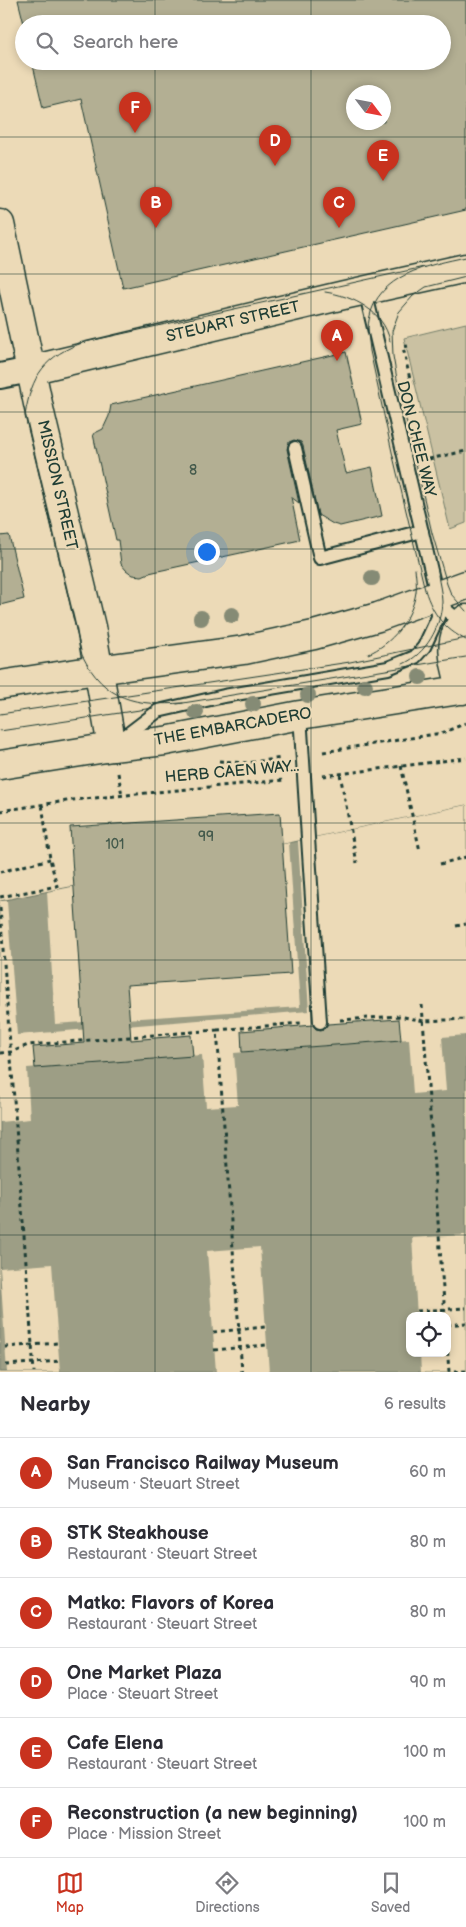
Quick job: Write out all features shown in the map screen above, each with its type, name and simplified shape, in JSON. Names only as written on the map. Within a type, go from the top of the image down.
[{"type":"main road","name":"MISSION STREET","points":[[0,224],[30,370],[91,627],[114,757]]},
{"type":"main road","name":"STEUART STREET","points":[[30,370],[365,290],[466,268]]},
{"type":"main road","points":[[0,685],[244,650],[314,635],[369,620],[466,585]]},
{"type":"main road","points":[[464,623],[456,634],[452,650],[465,694]]},
{"type":"main road","name":"THE EMBARCADERO","points":[[0,765],[114,757],[165,741],[300,715],[465,694]]},
{"type":"street","name":"STEUART STREET","points":[[0,376],[30,370]]},
{"type":"lane","name":"DON CHEE WAY","points":[[365,290],[437,596]]},
{"type":"lane","points":[[295,448],[320,558],[422,531]]},
{"type":"lane","points":[[437,596],[441,606],[464,623]]},
{"type":"lane","points":[[114,757],[158,711],[224,696],[388,668],[407,661],[415,656],[430,637],[438,618],[437,596]]},
{"type":"lane","points":[[300,715],[320,1022]]},
{"type":"path","points":[[408,346],[403,347],[411,384]]},
{"type":"path","points":[[429,460],[466,451]]},
{"type":"path","points":[[114,757],[122,795]]},
{"type":"path","name":"HERB CAEN WAY...","points":[[0,811],[42,804],[304,778],[466,758]]},
{"type":"path","points":[[401,766],[420,851]]},
{"type":"path","points":[[340,774],[357,863]]},
{"type":"path","points":[[0,898],[57,886],[50,859],[42,804]]},
{"type":"path","points":[[440,864],[466,857]]},
{"type":"path","points":[[0,872],[50,859]]},
{"type":"path","points":[[0,908],[34,1372]]},
{"type":"path","points":[[456,926],[466,924]]},
{"type":"path","points":[[422,1005],[445,1309]]},
{"type":"path","points":[[424,1021],[466,1020]]},
{"type":"path","points":[[0,1053],[12,1052],[28,1045],[217,1030],[242,1372]]},
{"type":"path","points":[[417,1311],[466,1308]]},
{"type":"path","points":[[451,1325],[466,1324]]},
{"type":"path","points":[[213,1332],[266,1327]]},
{"type":"path","points":[[5,1347],[58,1343]]},
{"type":"path","points":[[214,1350],[267,1345]]},
{"type":"path","points":[[448,1357],[449,1372]]},
{"type":"path","points":[[6,1365],[60,1361]]},
{"type":"path","points":[[454,1372],[466,1371]]},
{"type":"shaded area","points":[[466,323],[466,523],[450,529],[404,338]]},
{"type":"shaded area","points":[[466,805],[466,1372],[0,1372],[0,901],[289,843]]},
{"type":"pier","points":[[466,805],[466,1035],[442,1037],[446,1091],[413,1094],[409,1039],[234,1053],[238,1105],[206,1107],[202,1055],[27,1068],[30,1119],[0,1122],[0,901],[7,901],[17,1035],[309,1011],[298,841]]},
{"type":"pier","points":[[289,843],[300,1007],[55,1024],[47,892]]},
{"type":"pier","points":[[465,1235],[466,1372],[421,1372],[420,1357],[451,1357],[451,1312],[417,1312],[412,1238]]},
{"type":"pier","points":[[260,1247],[269,1372],[216,1372],[207,1251]]},
{"type":"pier","points":[[52,1264],[60,1372],[7,1372],[0,1268]]},
{"type":"building","points":[[18,0],[466,0],[466,210],[123,288],[81,99],[43,108],[34,70],[451,70],[451,15],[22,15]]},
{"type":"building","points":[[346,352],[362,424],[336,430],[346,473],[372,467],[382,516],[340,526],[318,515],[303,446],[301,442],[294,440],[289,442],[287,449],[299,503],[291,497],[300,540],[142,576],[133,575],[126,570],[121,564],[118,540],[116,540],[93,434],[103,429],[109,416],[111,405]]},
{"type":"building","points":[[9,535],[24,599],[0,605],[0,536]]},
{"type":"building","points":[[280,813],[291,974],[127,985],[131,1040],[191,1035],[193,1056],[35,1068],[33,1047],[84,1043],[70,827]]},
{"type":"building","points":[[399,1019],[401,1040],[242,1052],[241,1031],[313,1025],[316,1029],[321,1030],[328,1024]]},
{"type":"tram line","points":[[466,257],[421,268],[393,282],[382,292],[374,304],[368,328],[370,351],[425,590],[440,620],[466,640]]},
{"type":"tram line","points":[[183,703],[151,703],[124,697],[112,691],[101,682],[82,655],[25,416],[31,389],[36,378],[42,369],[60,353],[85,342],[424,267]]},
{"type":"tram line","points":[[466,277],[426,287],[413,296],[399,312],[392,331],[393,356],[398,385],[432,533],[451,594],[466,611]]},
{"type":"tram line","points":[[325,292],[356,301],[374,313],[387,330],[390,341]]},
{"type":"tram line","points":[[368,654],[377,650],[393,637],[410,612],[416,592],[415,569]]},
{"type":"tram line","points":[[403,664],[419,654],[425,647],[439,621],[442,602],[438,575]]},
{"type":"tram line","points":[[0,714],[350,662],[466,638]]},
{"type":"tram line","points":[[177,704],[466,657]]},
{"type":"tram line","points":[[0,731],[153,708]]},
{"type":"place","name":"Reconstruction (a new beginning)","points":[[135,133]]},
{"type":"place","name":"One Market Plaza","points":[[275,166]]},
{"type":"place","name":"Cafe Elena","points":[[383,181]]},
{"type":"place","name":"STK Steakhouse","points":[[156,228]]},
{"type":"place","name":"Matko: Flavors of Korea","points":[[339,228]]},
{"type":"place","name":"San Francisco Railway Museum","points":[[337,361]]}]
